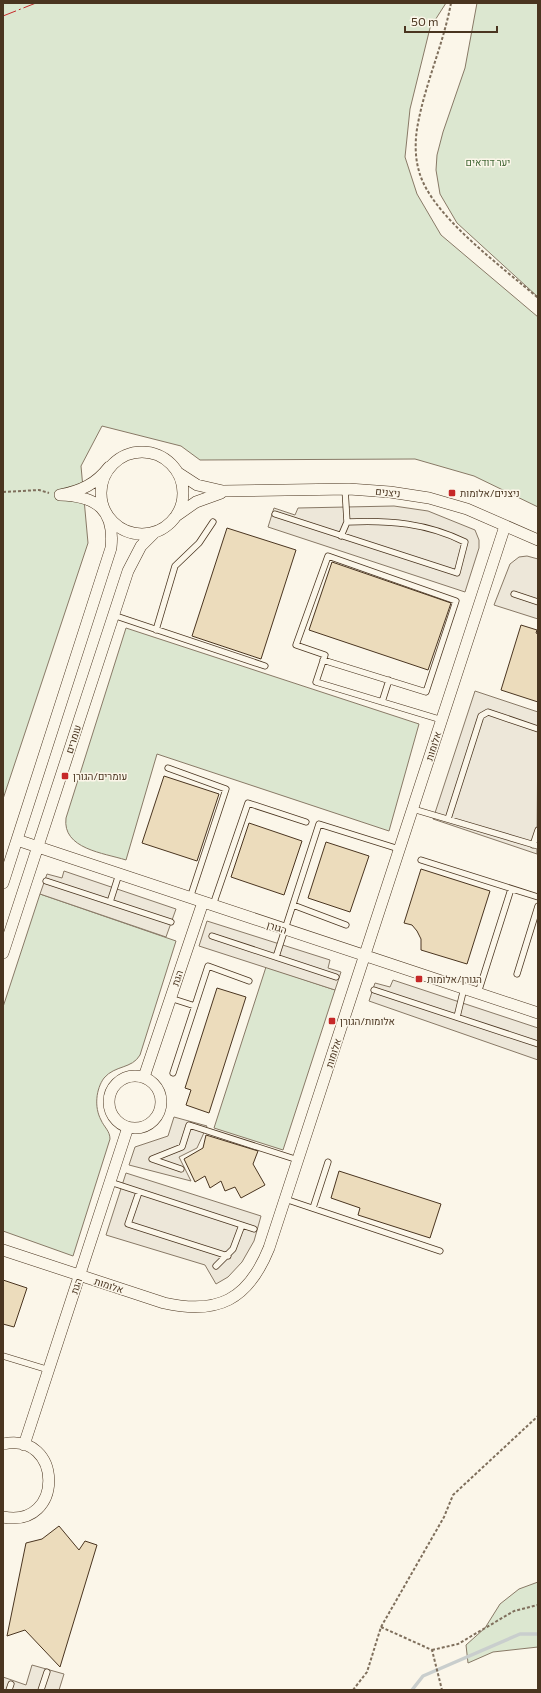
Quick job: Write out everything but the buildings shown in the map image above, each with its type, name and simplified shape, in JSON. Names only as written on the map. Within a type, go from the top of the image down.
[{"type":"street","points":[[145,452],[160,456],[167,460],[177,472],[182,488],[181,504],[174,518],[155,532],[138,534],[116,525],[99,505],[88,499],[60,495],[86,488],[101,477],[115,461],[128,454],[145,452]]},
{"type":"street","points":[[3,883],[110,556],[112,536],[109,518],[103,506],[101,489],[105,474],[109,467]]},
{"type":"street","name":"ניצנים","points":[[177,472],[197,485],[210,489],[229,491],[345,489],[390,492],[429,498],[467,509],[538,540]]},
{"type":"street","name":"ניצנים","points":[[174,518],[202,498],[229,491]]},
{"type":"street","name":"אלומות","points":[[3,1250],[177,1306],[201,1308],[217,1304],[231,1298],[244,1289],[254,1278],[269,1248],[505,526]]},
{"type":"street","name":"עומרים","points":[[3,953],[113,615],[134,557],[141,546],[155,532]]},
{"type":"street","name":"הגורן","points":[[17,840],[538,1013]]},
{"type":"street","name":"הגת","points":[[144,1077],[170,998],[208,903]]},
{"type":"street","points":[[132,1076],[144,1077],[158,1088],[161,1099],[160,1109],[156,1118],[148,1125],[138,1128],[128,1127],[119,1123],[112,1115],[109,1105],[110,1094],[114,1086],[122,1079],[132,1076]]},
{"type":"street","name":"הגת","points":[[24,1445],[128,1127]]},
{"type":"street","points":[[3,1444],[15,1443],[24,1445],[35,1451],[45,1462],[50,1476],[48,1491],[42,1504],[31,1513],[17,1518],[3,1519]]},
{"type":"lane","points":[[341,536],[347,522],[345,489]]},
{"type":"lane","points":[[275,514],[457,573],[465,542],[438,530],[409,523],[379,521],[347,522]]},
{"type":"lane","points":[[156,630],[175,566],[199,543],[213,522]]},
{"type":"lane","points":[[323,660],[426,692],[456,601],[328,556],[296,645],[325,655],[323,660],[316,682],[442,720]]},
{"type":"lane","points":[[514,594],[538,602]]},
{"type":"lane","points":[[113,615],[265,666]]},
{"type":"lane","points":[[382,702],[389,680]]},
{"type":"lane","points":[[448,819],[481,716],[488,712],[538,729]]},
{"type":"lane","points":[[168,768],[226,789],[190,898]]},
{"type":"lane","points":[[208,903],[248,803],[306,822]]},
{"type":"lane","points":[[413,808],[536,845],[538,830]]},
{"type":"lane","points":[[276,957],[319,824],[400,849]]},
{"type":"lane","points":[[421,860],[538,897]]},
{"type":"lane","points":[[110,902],[119,874]]},
{"type":"lane","points":[[46,881],[171,922]]},
{"type":"lane","points":[[478,993],[511,889]]},
{"type":"lane","points":[[293,905],[346,925]]},
{"type":"lane","points":[[516,974],[538,906]]},
{"type":"lane","points":[[212,936],[336,977]]},
{"type":"lane","points":[[173,1074],[208,966],[249,981]]},
{"type":"lane","points":[[457,1017],[464,988]]},
{"type":"lane","points":[[374,990],[538,1044]]},
{"type":"lane","points":[[170,998],[195,1006]]},
{"type":"lane","points":[[181,1169],[152,1159],[182,1147],[189,1125],[298,1160]]},
{"type":"lane","points":[[313,1208],[328,1162]]},
{"type":"lane","points":[[110,1182],[254,1229]]},
{"type":"lane","points":[[139,1192],[128,1224],[228,1256]]},
{"type":"lane","points":[[285,1199],[440,1251]]},
{"type":"lane","points":[[216,1266],[228,1256],[236,1244],[242,1225]]},
{"type":"lane","points":[[3,1356],[49,1370]]},
{"type":"lane","points":[[41,1690],[47,1672]]},
{"type":"path","points":[[451,3],[447,27],[422,105],[417,130],[416,151],[419,172],[430,197],[459,229],[538,298]]},
{"type":"path","points":[[3,492],[39,490],[60,495]]},
{"type":"path","points":[[352,1690],[367,1672],[381,1627],[444,1517],[453,1495],[538,1416]]},
{"type":"path","points":[[381,1627],[432,1650],[458,1644],[514,1611],[538,1605]]},
{"type":"path","points":[[432,1650],[442,1690]]},
{"type":"green space","points":[[3,3],[446,3],[430,28],[410,109],[405,157],[417,194],[441,235],[538,317],[538,507],[474,476],[415,459],[200,460],[181,446],[102,426],[81,466],[88,543],[3,799]]},
{"type":"green space","name":"יער דודאים","points":[[477,3],[538,3],[538,297],[457,223],[440,194],[436,170],[437,155],[443,132],[465,68]]},
{"type":"green space","points":[[126,628],[419,724],[389,831],[157,754],[126,860],[96,852],[77,843],[71,837],[67,828],[66,818]]},
{"type":"green space","points":[[40,894],[176,941],[140,1055],[133,1063],[108,1074],[101,1082],[99,1087],[97,1110],[110,1139],[73,1256],[3,1231],[3,1007]]},
{"type":"green space","points":[[266,967],[335,990],[283,1150],[214,1128]]},
{"type":"green space","points":[[538,1582],[538,1647],[493,1652],[468,1663],[466,1645],[485,1628],[500,1604],[519,1589]]},
{"type":"shaded area","points":[[394,506],[428,511],[475,530],[479,540],[479,548],[465,592],[268,527],[274,508],[295,515],[298,508]]},
{"type":"shaded area","points":[[527,556],[538,559],[538,619],[494,605],[510,564],[519,557]]},
{"type":"shaded area","points":[[475,691],[538,712],[537,854],[433,819]]},
{"type":"shaded area","points":[[64,871],[176,909],[166,937],[40,894],[47,874],[62,878]]},
{"type":"shaded area","points":[[207,921],[330,960],[328,968],[341,972],[335,990],[199,946]]},
{"type":"shaded area","points":[[393,980],[538,1028],[538,1060],[369,1001],[375,983],[390,987]]},
{"type":"shaded area","points":[[174,1117],[207,1126],[197,1148],[179,1157],[191,1181],[129,1165],[135,1147],[168,1136]]},
{"type":"shaded area","points":[[126,1173],[261,1216],[254,1241],[242,1262],[228,1277],[216,1284],[205,1265],[106,1235]]},
{"type":"shaded area","points":[[32,1665],[64,1674],[59,1690],[3,1690],[3,1677],[26,1685]]},
{"type":"waterway","points":[[412,1690],[423,1676],[520,1634],[538,1634]]},
{"type":"power","points":[[3,16],[36,3]]},
{"type":"place","name":"ניצנים/אלומות","points":[[452,493]]},
{"type":"place","name":"עומרים/הגורן","points":[[65,776]]},
{"type":"place","name":"הגורן/אלומות","points":[[419,979]]},
{"type":"place","name":"אלומות/הגורן","points":[[332,1021]]}]
